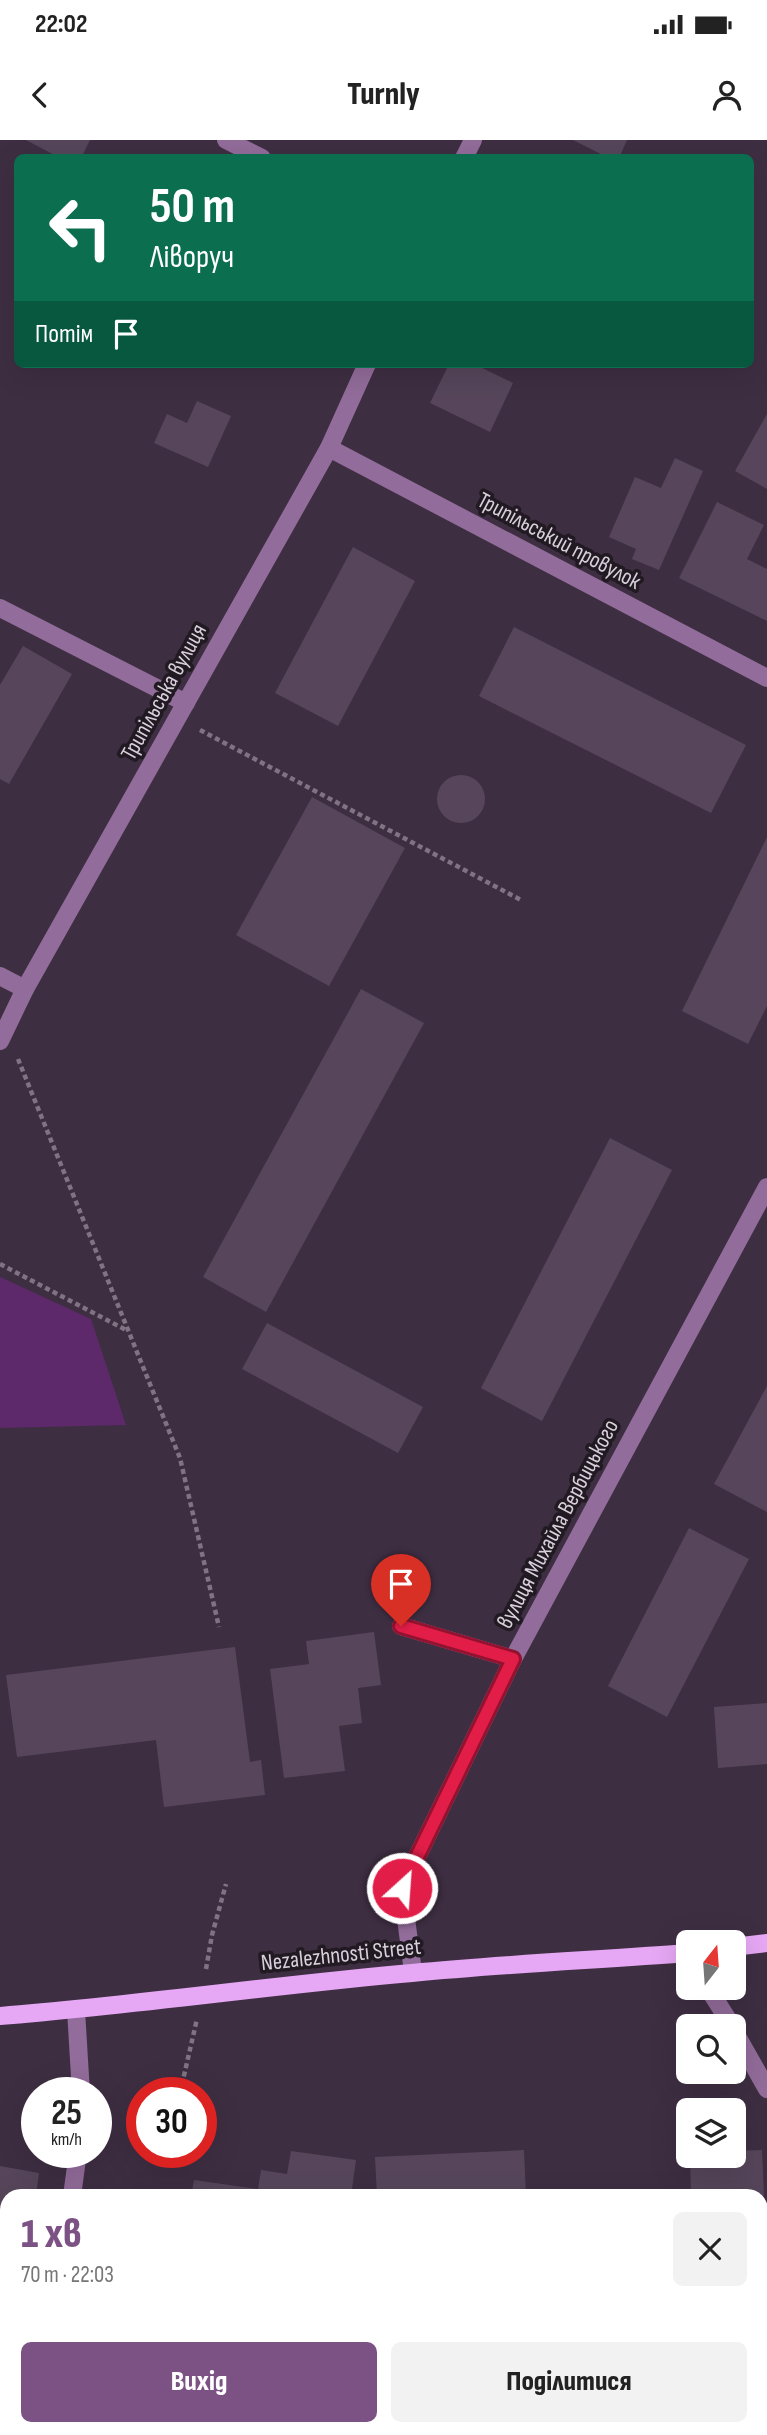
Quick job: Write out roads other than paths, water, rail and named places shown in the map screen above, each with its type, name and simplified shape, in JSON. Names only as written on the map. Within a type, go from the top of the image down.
[{"type":"main road","points":[[746,1945],[767,1943]]},
{"type":"main road","name":"Nezalezhnosti Street","points":[[0,2016],[413,1972],[676,1954]]},
{"type":"street","points":[[226,140],[254,154]]},
{"type":"street","name":"Трипільська вулиця","points":[[3,1035],[25,989],[329,448],[365,368]]},
{"type":"street","name":"Трипільський провулок","points":[[329,448],[767,678]]},
{"type":"street","points":[[0,608],[186,703]]},
{"type":"street","points":[[0,976],[25,989]]},
{"type":"street","name":"вулиця Михайла Вербицького","points":[[413,1972],[402,1888],[513,1659],[767,1187]]},
{"type":"street","points":[[401,1626],[513,1659]]},
{"type":"street","points":[[76,2010],[80,2077]]},
{"type":"street","points":[[746,2051],[767,2089]]},
{"type":"street","points":[[73,2189],[76,2168]]}]
